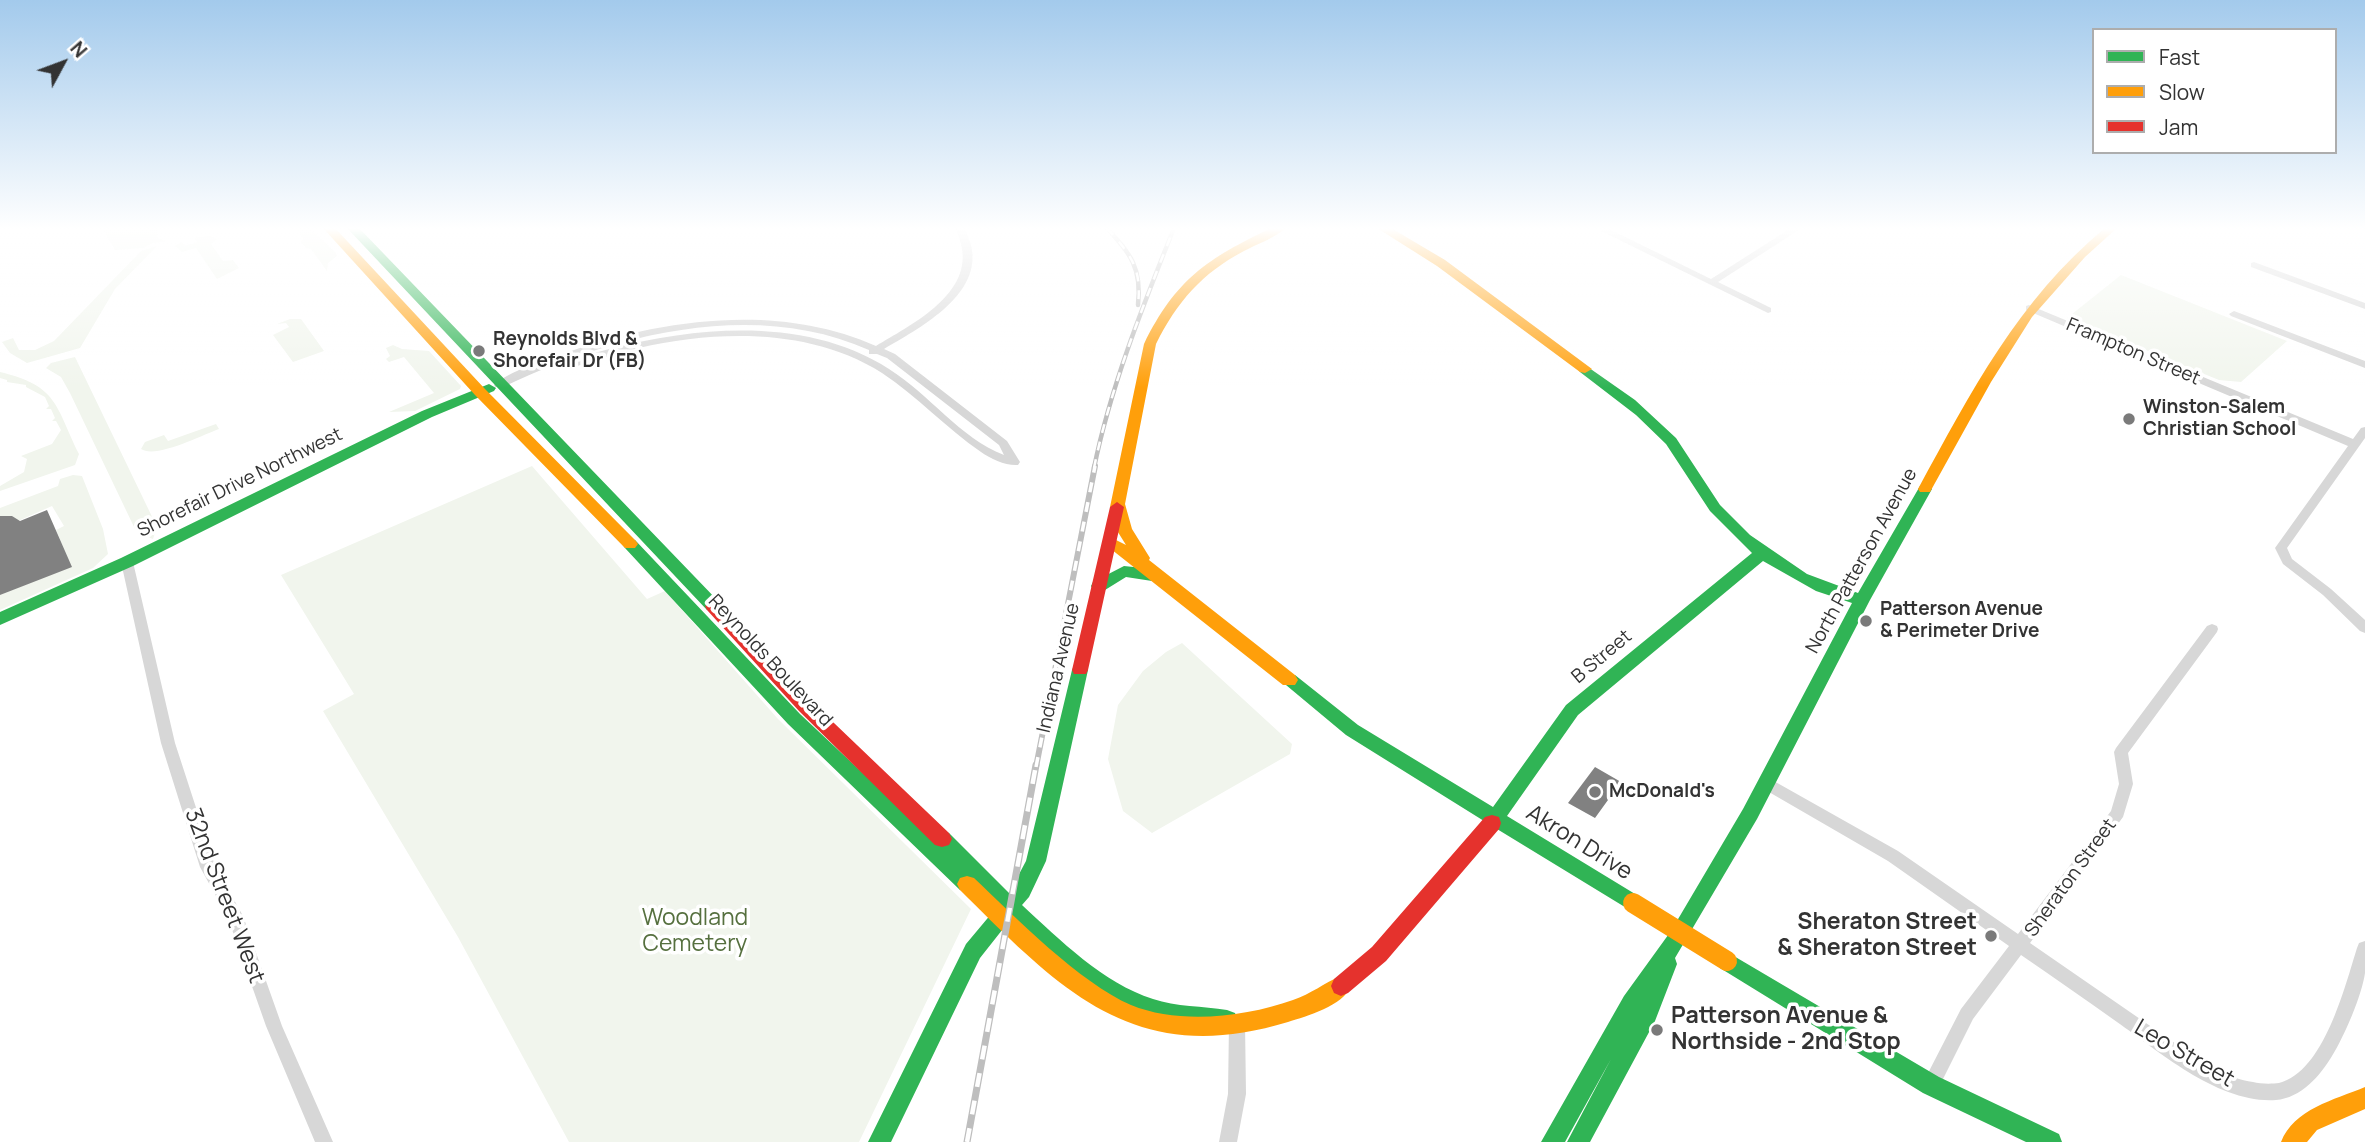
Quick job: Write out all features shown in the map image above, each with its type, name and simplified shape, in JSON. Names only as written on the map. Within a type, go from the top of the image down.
[{"type":"main road","name":"Reynolds Boulevard","points":[[377,281],[480,392],[655,569],[794,719],[1005,910]]},
{"type":"main road","name":"Reynolds Boulevard","points":[[402,281],[671,561],[805,706],[1005,910],[1021,933],[1062,972],[1103,1003],[1149,1023],[1197,1028],[1291,1012],[1309,1005],[1332,993],[1379,954],[1496,819]]},
{"type":"main road","name":"Indiana Avenue","points":[[879,1142],[973,951],[1022,891],[1036,862],[1110,542],[1150,344],[1160,316],[1177,291],[1188,281]]},
{"type":"main road","points":[[1466,281],[1641,410],[1675,446],[1716,509],[1762,552],[1808,582],[1836,595],[1862,600]]},
{"type":"main road","name":"North Patterson Avenue","points":[[1552,1142],[1631,1003],[1678,937],[1768,783],[1862,600],[2029,308],[2052,281]]},
{"type":"main road","name":"Shorefair Drive Northwest","points":[[0,619],[127,562],[415,420],[499,385]]},
{"type":"main road","points":[[1119,495],[1124,529],[1155,573]]},
{"type":"main road","name":"Akron Drive","points":[[1110,542],[1155,573],[1352,730],[1931,1085],[2051,1142]]},
{"type":"main road","name":"B Street","points":[[1496,819],[1547,742],[1572,710],[1762,552]]},
{"type":"main road","points":[[1100,586],[1115,573],[1128,569],[1155,573]]},
{"type":"main road","name":"North Patterson Avenue","points":[[1578,1142],[1647,1014],[1678,937]]},
{"type":"main road","points":[[2292,1142],[2309,1122],[2365,1098]]},
{"type":"main road","points":[[2306,1142],[2309,1122]]},
{"type":"street","points":[[863,359],[938,310],[962,281]]},
{"type":"street","points":[[2298,281],[2365,306]]},
{"type":"street","points":[[1713,282],[1768,310]]},
{"type":"street","name":"Frampton Street","points":[[2029,308],[2354,444]]},
{"type":"street","points":[[2234,314],[2365,365]]},
{"type":"street","name":"Shorefair Drive Northwest","points":[[780,325],[823,332],[878,349],[1003,443],[1014,463],[986,452],[909,388],[863,359],[830,346],[798,339],[765,335],[693,336],[606,352],[524,381],[499,385],[518,374],[611,340],[683,326],[780,325]]},
{"type":"street","points":[[2365,430],[2281,548],[2287,562],[2327,592],[2365,628]]},
{"type":"street","name":"32nd Street West","points":[[127,562],[168,743],[208,867],[235,916],[274,1026],[324,1142]]},
{"type":"street","name":"Sheraton Street","points":[[1931,1085],[1967,1014],[2020,947],[2118,813],[2126,784],[2121,752],[2212,629]]},
{"type":"street","name":"Sheraton Street","points":[[1768,783],[1894,856],[2020,947]]},
{"type":"street","name":"Leo Street","points":[[2020,947],[2179,1056],[2219,1079],[2252,1091],[2274,1093],[2294,1088],[2315,1069],[2328,1050],[2365,948]]},
{"type":"street","points":[[1228,1142],[1237,1094],[1237,1023]]},
{"type":"green space","points":[[112,281],[123,281],[115,289],[80,348],[27,363],[10,353],[2,342],[13,338],[19,350],[35,350],[54,341]]},
{"type":"green space","points":[[2113,281],[2137,281],[2287,341],[2241,382],[2219,380],[2067,318]]},
{"type":"green space","points":[[290,319],[301,319],[324,351],[293,362],[273,335],[289,327],[286,323],[277,324]]},
{"type":"green space","points":[[393,345],[402,349],[429,351],[461,386],[460,389],[415,411],[389,412],[434,393],[404,357],[389,362],[386,359],[390,356],[386,348]]},
{"type":"green space","points":[[75,357],[157,527],[153,539],[135,529],[70,393],[61,377],[46,368],[51,363]]},
{"type":"green space","points":[[0,372],[33,384],[52,400],[79,454],[75,465],[0,491],[0,486],[24,472],[27,459],[21,456],[52,444],[61,430],[56,421],[52,421],[55,418],[51,409],[46,409],[49,406],[45,397],[26,385],[7,382],[0,378]]},
{"type":"green space","points":[[216,424],[219,429],[168,449],[141,449],[145,442],[164,435],[168,441]]},
{"type":"green space","name":"Woodland Cemetery","points":[[532,466],[647,599],[665,591],[778,719],[971,909],[859,1142],[569,1142],[458,937],[323,711],[354,694],[281,575]]},
{"type":"green space","points":[[73,475],[82,476],[103,529],[108,554],[93,568],[0,610],[0,595],[71,566],[56,530],[64,526],[52,506],[18,521],[12,516],[0,516],[0,508],[58,486],[60,479]]},
{"type":"green space","points":[[1182,643],[1292,744],[1290,754],[1152,833],[1123,811],[1108,759],[1118,705],[1143,671]]},
{"type":"building","points":[[47,510],[72,567],[0,595],[0,516],[12,516],[20,521]]},
{"type":"building","name":"McDonald's","points":[[1595,767],[1621,782],[1595,818],[1568,803]]},
{"type":"railway","points":[[1138,281],[1138,305]]},
{"type":"railway","points":[[1094,468],[1109,406],[1153,281]]},
{"type":"railway","points":[[1036,767],[1095,466]]},
{"type":"railway","points":[[967,1142],[1036,765]]},
{"type":"traffic: fast","points":[[403,281],[713,606]]},
{"type":"traffic: fast","points":[[1585,369],[1641,412],[1671,441],[1715,508],[1745,539],[1801,578],[1862,600]]},
{"type":"traffic: fast","points":[[0,619],[127,562],[427,414],[489,388]]},
{"type":"traffic: fast","points":[[1552,1142],[1631,1003],[1678,937],[1750,814],[1862,600],[1925,489]]},
{"type":"traffic: fast","points":[[630,544],[794,719],[967,884]]},
{"type":"traffic: fast","points":[[1492,823],[1572,710],[1762,553]]},
{"type":"traffic: fast","points":[[1099,586],[1124,571],[1152,575]]},
{"type":"traffic: fast","points":[[879,1142],[973,951],[1022,891],[1036,861],[1080,670]]},
{"type":"traffic: fast","points":[[1289,680],[1352,730],[1633,903]]},
{"type":"traffic: fast","points":[[942,839],[1041,936],[1099,982],[1127,999],[1153,1009],[1227,1020]]},
{"type":"traffic: fast","points":[[1727,961],[1931,1085],[2051,1142]]},
{"type":"traffic: fast","points":[[1578,1142],[1647,1014],[1667,964]]},
{"type":"traffic: slow","points":[[377,281],[480,392],[630,544]]},
{"type":"traffic: slow","points":[[1117,507],[1150,344],[1174,301],[1192,281]]},
{"type":"traffic: slow","points":[[1466,281],[1585,369]]},
{"type":"traffic: slow","points":[[1925,489],[2005,348],[2055,281]]},
{"type":"traffic: slow","points":[[1120,508],[1124,529],[1142,558]]},
{"type":"traffic: slow","points":[[1110,542],[1138,560],[1289,680]]},
{"type":"traffic: slow","points":[[967,884],[1081,986],[1127,1013],[1151,1021],[1208,1026],[1256,1020],[1306,1005],[1341,986]]},
{"type":"traffic: slow","points":[[1633,903],[1727,961]]},
{"type":"traffic: slow","points":[[2292,1142],[2309,1122],[2365,1098]]},
{"type":"traffic: jam","points":[[1080,670],[1117,507]]},
{"type":"traffic: jam","points":[[713,606],[805,706],[942,839]]},
{"type":"traffic: jam","points":[[1341,986],[1379,954],[1492,823]]},
{"type":"place","name":"Reynolds Blvd & Shorefair Dr (FB)","points":[[479,351]]},
{"type":"place","name":"Winston-Salem Christian School","points":[[2129,419]]},
{"type":"place","name":"Patterson Avenue & Perimeter Drive","points":[[1866,621]]},
{"type":"place","name":"McDonald's","points":[[1595,792]]},
{"type":"place","name":"Sheraton Street & Sheraton Street","points":[[1991,936]]},
{"type":"place","name":"Patterson Avenue & Northside - 2nd Stop","points":[[1657,1030]]}]
